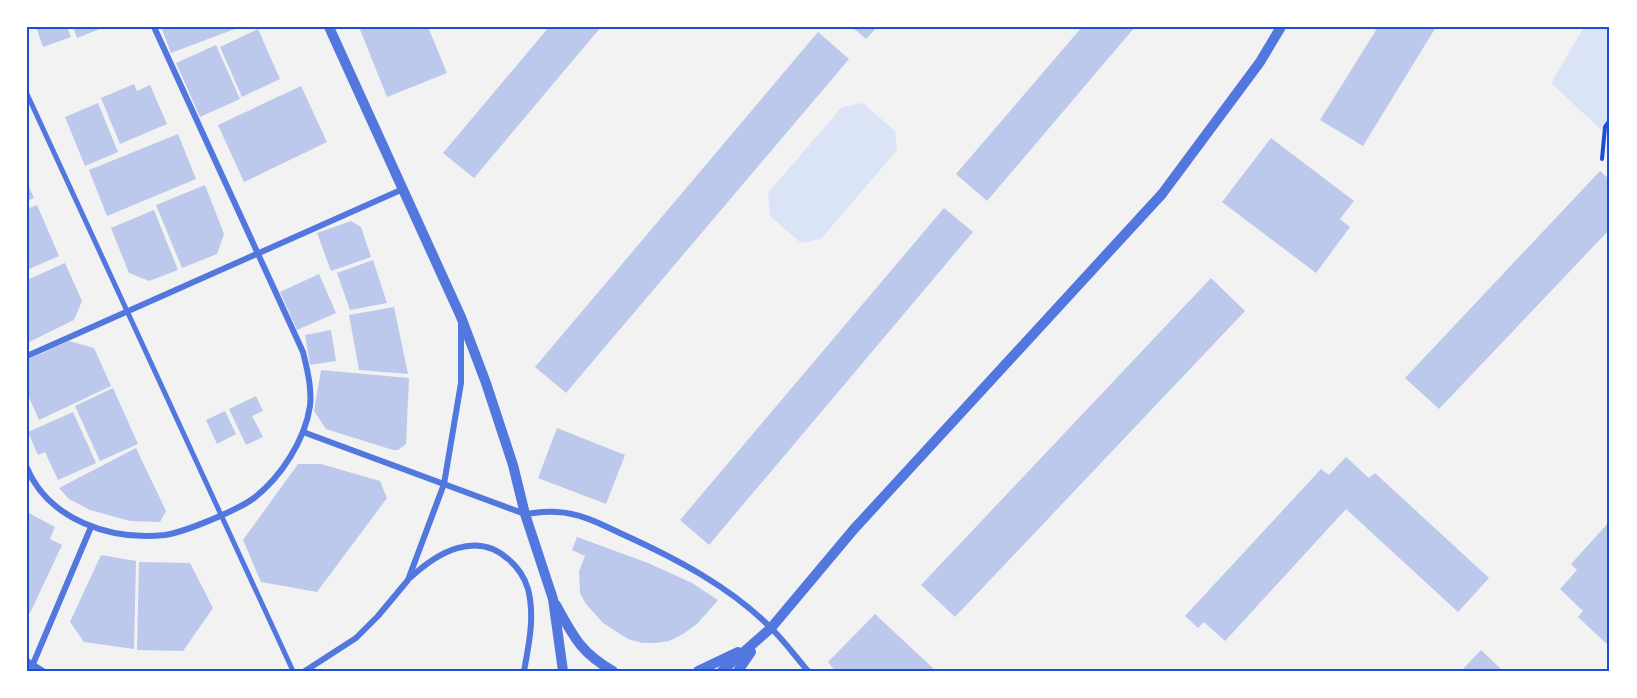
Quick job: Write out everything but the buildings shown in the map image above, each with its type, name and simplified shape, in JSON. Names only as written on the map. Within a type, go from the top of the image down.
[{"type":"street","points":[[27,468],[31,478],[47,499],[59,510],[91,527],[127,534],[166,535],[222,515],[254,498],[274,478],[303,432],[310,405],[309,378],[305,361],[154,27]]},
{"type":"street","points":[[329,27],[461,317],[509,455],[525,514],[553,599],[563,671]]},
{"type":"street","points":[[722,671],[771,628],[854,529],[1162,194],[1254,71],[1281,27]]},
{"type":"street","points":[[27,94],[293,671]]},
{"type":"street","points":[[27,356],[403,189]]},
{"type":"street","points":[[408,580],[444,484],[462,383],[461,317]]},
{"type":"street","points":[[303,432],[525,514],[556,512],[571,514],[591,520],[640,542],[711,581],[734,597],[771,628],[808,671]]},
{"type":"street","points":[[43,671],[30,666],[91,527]]},
{"type":"street","points":[[304,671],[356,638],[426,563],[444,553],[475,545],[498,550],[512,562],[524,578],[528,589],[531,620],[530,641],[524,671]]},
{"type":"street","points":[[553,599],[579,646],[596,661],[613,671]]},
{"type":"street","points":[[698,671],[757,642]]},
{"type":"street","points":[[738,671],[757,642]]},
{"type":"path","points":[[1602,159],[1605,127],[1610,120]]},
{"type":"shaded area","points":[[1584,27],[1610,27],[1610,138],[1551,83]]},
{"type":"shaded area","points":[[863,103],[895,131],[897,150],[821,239],[801,243],[770,216],[768,193],[842,107]]}]
